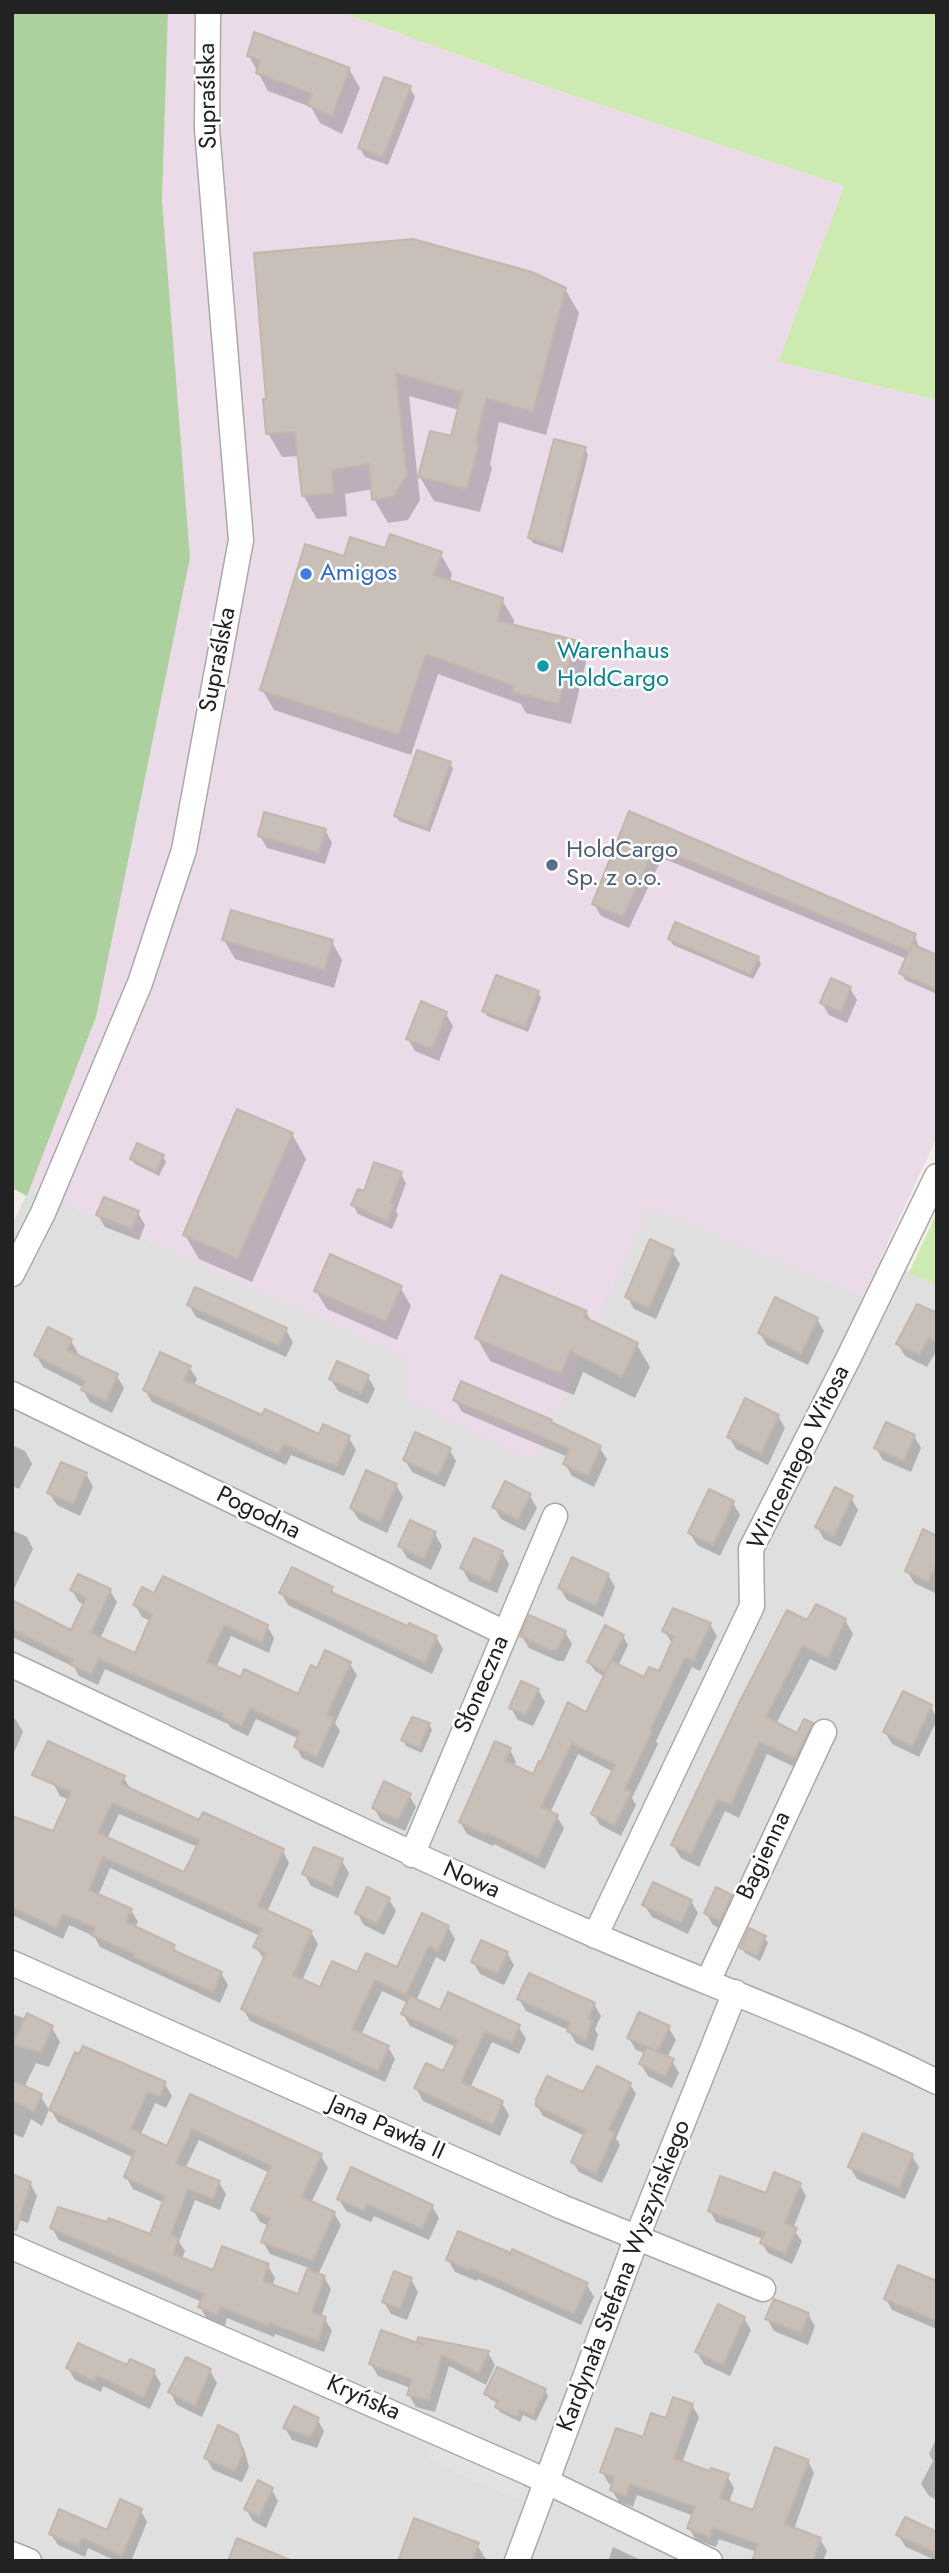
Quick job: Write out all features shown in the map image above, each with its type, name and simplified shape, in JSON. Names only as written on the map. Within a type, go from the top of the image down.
[{"type":"street","name":"Supraślska","points":[[12,1274],[43,1213],[140,984],[184,850],[241,540],[206,129],[208,12]]},
{"type":"street","name":"Wincentego Witosa","points":[[595,1936],[752,1606],[751,1549],[937,1176]]},
{"type":"street","name":"Pogodna","points":[[12,1394],[505,1633]]},
{"type":"street","name":"Słoneczna","points":[[412,1855],[555,1516]]},
{"type":"street","name":"Nowa","points":[[12,1665],[412,1855],[595,1936],[735,1992],[937,2082]]},
{"type":"street","name":"Bagienna","points":[[708,1981],[824,1732]]},
{"type":"street","name":"Jana Pawła II","points":[[12,1962],[562,2207],[763,2289]]},
{"type":"street","name":"Kardynała Stefana Wyszyńskiego","points":[[517,2561],[637,2237],[735,1992]]},
{"type":"street","name":"Kryńska","points":[[12,2247],[548,2481],[710,2561]]},
{"type":"street","points":[[12,2554],[29,2561]]},
{"type":"shaded area","points":[[168,12],[340,12],[542,85],[844,186],[778,362],[937,400],[937,1137],[863,1296],[649,1207],[534,1461],[407,1399],[404,1357],[30,1187],[96,1017],[162,201]]},
{"type":"shaded area","points":[[30,1187],[405,1357],[648,1206],[863,1296],[880,1258],[937,1284],[937,2561],[12,2561],[12,1225]]},
{"type":"shaded area","points":[[438,2432],[529,2473],[518,2500],[426,2459]]},
{"type":"green space","points":[[12,12],[168,12],[162,201],[190,558],[96,1017],[27,1196],[12,1188]]},
{"type":"green space","points":[[340,12],[937,12],[937,400],[778,362],[844,186],[542,85]]},
{"type":"green space","points":[[937,1212],[937,1285],[909,1273]]},
{"type":"building","points":[[254,32],[350,68],[332,116],[307,105],[312,94],[256,73],[260,60],[247,56]]},
{"type":"building","points":[[384,77],[411,86],[383,157],[358,148]]},
{"type":"building","points":[[413,239],[532,272],[566,288],[533,412],[486,398],[476,443],[479,443],[467,489],[418,477],[430,431],[451,436],[462,392],[396,373],[407,475],[394,496],[372,500],[369,464],[332,470],[334,493],[302,496],[295,432],[266,434],[263,399],[266,399],[254,253]]},
{"type":"building","points":[[554,439],[586,447],[561,548],[528,538]]},
{"type":"building","points":[[390,534],[442,552],[434,575],[503,598],[498,621],[575,640],[559,704],[512,692],[513,686],[426,654],[399,735],[260,690],[305,544],[344,556],[350,537],[385,548]]},
{"type":"building","points":[[417,750],[451,762],[427,828],[394,816]]},
{"type":"building","points":[[629,811],[916,934],[909,951],[655,847],[623,917],[592,904]]},
{"type":"building","points":[[264,812],[326,829],[319,853],[258,836]]},
{"type":"building","points":[[231,910],[333,940],[324,970],[222,940]]},
{"type":"building","points":[[675,922],[759,957],[750,975],[668,939]]},
{"type":"building","points":[[912,944],[937,955],[937,990],[899,973]]},
{"type":"building","points":[[496,975],[539,991],[525,1027],[482,1011]]},
{"type":"building","points":[[831,978],[851,987],[841,1012],[820,1003]]},
{"type":"building","points":[[421,1001],[447,1012],[432,1049],[406,1039]]},
{"type":"building","points":[[237,1109],[293,1133],[238,1259],[183,1235]]},
{"type":"building","points":[[137,1143],[164,1155],[156,1171],[130,1159]]},
{"type":"building","points":[[374,1162],[402,1172],[390,1203],[394,1205],[387,1221],[351,1205],[358,1189],[364,1191]]},
{"type":"building","points":[[104,1197],[139,1211],[132,1229],[96,1215]]},
{"type":"building","points":[[650,1239],[674,1250],[649,1308],[625,1297]]},
{"type":"building","points":[[330,1254],[402,1286],[386,1322],[314,1291]]},
{"type":"building","points":[[501,1275],[587,1311],[584,1317],[638,1343],[622,1377],[570,1351],[561,1374],[475,1338]]},
{"type":"building","points":[[195,1287],[287,1328],[279,1346],[187,1305]]},
{"type":"building","points":[[775,1297],[818,1318],[801,1354],[758,1333]]},
{"type":"building","points":[[917,1304],[937,1313],[937,1342],[928,1338],[920,1355],[896,1344]]},
{"type":"building","points":[[48,1327],[72,1339],[67,1350],[118,1374],[106,1401],[81,1390],[85,1381],[34,1355]]},
{"type":"building","points":[[160,1352],[191,1366],[184,1380],[262,1415],[265,1409],[319,1434],[323,1424],[350,1436],[337,1465],[321,1461],[284,1444],[279,1454],[143,1390]]},
{"type":"building","points":[[337,1361],[369,1375],[361,1393],[329,1379]]},
{"type":"building","points":[[461,1381],[552,1420],[551,1422],[601,1446],[588,1476],[563,1464],[570,1449],[453,1400]]},
{"type":"building","points":[[745,1398],[779,1415],[761,1454],[727,1437]]},
{"type":"building","points":[[886,1422],[915,1435],[904,1461],[874,1448]]},
{"type":"building","points":[[415,1432],[451,1448],[438,1476],[403,1460]]},
{"type":"building","points":[[61,1462],[87,1473],[73,1504],[47,1493]]},
{"type":"building","points":[[366,1470],[397,1484],[380,1522],[350,1508]]},
{"type":"building","points":[[505,1481],[531,1494],[518,1520],[492,1507]]},
{"type":"building","points":[[835,1487],[853,1496],[834,1536],[815,1527]]},
{"type":"building","points":[[709,1489],[734,1501],[713,1545],[688,1533]]},
{"type":"building","points":[[410,1520],[436,1532],[424,1559],[398,1546]]},
{"type":"building","points":[[923,1529],[937,1536],[937,1563],[928,1582],[905,1571]]},
{"type":"building","points":[[474,1538],[503,1551],[490,1582],[460,1568]]},
{"type":"building","points":[[572,1557],[609,1574],[596,1606],[558,1588]]},
{"type":"building","points":[[292,1567],[333,1587],[330,1592],[437,1636],[425,1663],[279,1593]]},
{"type":"building","points":[[78,1574],[111,1589],[91,1633],[135,1653],[152,1614],[133,1605],[142,1587],[154,1593],[163,1576],[268,1625],[262,1643],[224,1625],[207,1662],[241,1677],[244,1669],[298,1694],[311,1665],[317,1668],[325,1650],[351,1662],[327,1715],[334,1718],[317,1757],[294,1747],[300,1732],[250,1708],[242,1726],[222,1717],[224,1714],[99,1659],[91,1674],[71,1665],[73,1660],[12,1629],[12,1600],[71,1630],[86,1598],[70,1590]]},
{"type":"building","points":[[816,1604],[846,1619],[828,1658],[802,1646],[766,1717],[797,1733],[804,1719],[813,1723],[795,1758],[759,1742],[731,1805],[718,1799],[691,1854],[671,1845],[787,1610],[807,1620]]},
{"type":"building","points":[[673,1608],[711,1623],[693,1661],[685,1657],[650,1730],[652,1731],[625,1789],[631,1792],[615,1825],[591,1814],[615,1765],[572,1743],[541,1807],[558,1815],[538,1858],[459,1822],[495,1741],[511,1748],[505,1761],[533,1774],[568,1702],[586,1712],[611,1661],[644,1677],[649,1667],[659,1671],[674,1637],[662,1631]]},
{"type":"building","points":[[529,1615],[566,1631],[557,1650],[550,1650],[520,1636]]},
{"type":"building","points":[[605,1625],[624,1635],[605,1672],[587,1662]]},
{"type":"building","points":[[521,1681],[539,1689],[526,1715],[509,1708]]},
{"type":"building","points":[[903,1691],[932,1705],[912,1746],[883,1732]]},
{"type":"building","points":[[412,1717],[430,1723],[419,1748],[401,1740]]},
{"type":"building","points":[[48,1741],[125,1776],[121,1784],[199,1820],[203,1812],[284,1849],[258,1906],[312,1931],[293,1975],[320,1987],[332,1961],[357,1972],[366,1953],[397,1967],[422,1913],[449,1926],[438,1951],[429,1946],[406,1995],[375,1980],[352,2029],[389,2046],[378,2071],[241,2009],[266,1953],[253,1947],[262,1929],[155,1880],[103,1857],[89,1890],[132,1909],[126,1922],[175,1945],[173,1950],[222,1972],[213,1992],[133,1957],[135,1954],[91,1935],[95,1928],[63,1914],[56,1928],[12,1907],[12,1816],[53,1831],[71,1792],[32,1775]],"holes":[[[112,1803],[200,1840],[184,1872],[98,1833]]]},
{"type":"building","points":[[384,1781],[411,1794],[398,1820],[372,1808]]},
{"type":"building","points":[[314,1847],[343,1859],[332,1887],[302,1874]]},
{"type":"building","points":[[653,1882],[692,1900],[681,1923],[642,1905]]},
{"type":"building","points":[[367,1887],[390,1898],[377,1924],[355,1913]]},
{"type":"building","points":[[716,1887],[732,1895],[720,1921],[704,1913]]},
{"type":"building","points":[[749,1928],[766,1936],[757,1956],[740,1948]]},
{"type":"building","points":[[481,1940],[508,1952],[497,1974],[471,1962]]},
{"type":"building","points":[[529,1973],[595,2003],[588,2018],[592,2021],[586,2040],[567,2031],[571,2023],[517,1999]]},
{"type":"building","points":[[448,1992],[520,2025],[512,2043],[485,2031],[461,2082],[503,2101],[493,2125],[414,2088],[426,2063],[443,2071],[458,2040],[401,2014],[410,1996],[440,2010]]},
{"type":"building","points":[[639,2012],[670,2026],[658,2051],[627,2038]]},
{"type":"building","points":[[27,2013],[53,2026],[41,2053],[13,2044]]},
{"type":"building","points":[[83,2046],[166,2082],[160,2097],[148,2092],[131,2129],[167,2146],[190,2094],[322,2154],[302,2197],[335,2212],[313,2261],[261,2242],[270,2218],[251,2210],[271,2166],[192,2129],[176,2163],[220,2181],[213,2199],[188,2189],[171,2235],[179,2238],[173,2254],[213,2270],[222,2246],[269,2264],[263,2281],[298,2294],[307,2269],[325,2276],[312,2312],[326,2317],[318,2341],[269,2323],[268,2326],[221,2307],[218,2315],[198,2307],[204,2294],[50,2228],[58,2207],[107,2222],[109,2218],[150,2234],[165,2196],[124,2177],[135,2151],[49,2110],[75,2052],[79,2054]]},
{"type":"building","points":[[647,2047],[674,2059],[665,2076],[639,2064]]},
{"type":"building","points":[[597,2066],[631,2083],[609,2130],[615,2133],[596,2174],[571,2162],[586,2130],[536,2106],[536,2099],[547,2076],[583,2092]]},
{"type":"building","points":[[12,2080],[42,2094],[34,2112],[12,2100]]},
{"type":"building","points":[[863,2133],[913,2154],[899,2188],[848,2167]]},
{"type":"building","points":[[351,2167],[433,2205],[422,2229],[367,2204],[364,2211],[337,2199]]},
{"type":"building","points":[[774,2172],[801,2183],[785,2223],[797,2228],[785,2254],[760,2243],[765,2232],[708,2211],[720,2176],[766,2193]]},
{"type":"building","points":[[12,2174],[31,2182],[16,2230],[12,2229]]},
{"type":"building","points":[[458,2231],[511,2253],[512,2249],[588,2283],[574,2314],[471,2268],[470,2270],[446,2260]]},
{"type":"building","points":[[898,2265],[937,2281],[937,2321],[884,2299]]},
{"type":"building","points":[[394,2271],[412,2278],[400,2309],[382,2302]]},
{"type":"building","points":[[774,2299],[809,2313],[801,2333],[765,2319]]},
{"type":"building","points":[[718,2304],[745,2317],[723,2365],[695,2352]]},
{"type":"building","points":[[381,2330],[423,2345],[417,2342],[418,2337],[489,2351],[479,2374],[442,2355],[429,2400],[407,2395],[412,2379],[369,2364]]},
{"type":"building","points":[[78,2343],[127,2365],[130,2359],[155,2370],[144,2398],[96,2375],[94,2381],[66,2368]]},
{"type":"building","points":[[186,2357],[211,2369],[195,2406],[168,2392]]},
{"type":"building","points":[[497,2367],[546,2389],[533,2416],[520,2410],[517,2417],[495,2407],[498,2400],[484,2394]]},
{"type":"building","points":[[673,2397],[693,2404],[674,2458],[709,2471],[711,2468],[729,2474],[720,2498],[753,2510],[775,2447],[809,2460],[785,2524],[821,2538],[813,2561],[752,2561],[758,2544],[713,2528],[709,2537],[687,2528],[695,2507],[630,2484],[626,2496],[610,2490],[614,2477],[600,2472],[616,2428],[643,2437],[651,2413],[666,2418]]},
{"type":"building","points":[[294,2406],[319,2418],[311,2437],[283,2428]]},
{"type":"building","points":[[218,2425],[238,2435],[243,2454],[235,2471],[204,2458]]},
{"type":"building","points":[[258,2480],[273,2488],[259,2517],[244,2509]]},
{"type":"building","points":[[120,2499],[142,2509],[122,2556],[82,2538],[79,2547],[49,2534],[59,2509],[107,2530]]},
{"type":"building","points":[[905,2517],[937,2532],[937,2553],[896,2535]]},
{"type":"building","points":[[414,2518],[479,2543],[472,2561],[398,2561]]},
{"type":"building","points":[[237,2538],[290,2560],[290,2561],[228,2561]]},
{"type":"place","name":"Amigos","points":[[306,574]]},
{"type":"place","name":"Warenhaus HoldCargo","points":[[543,666]]},
{"type":"place","name":"HoldCargo Sp. z o.o.","points":[[552,865]]}]
